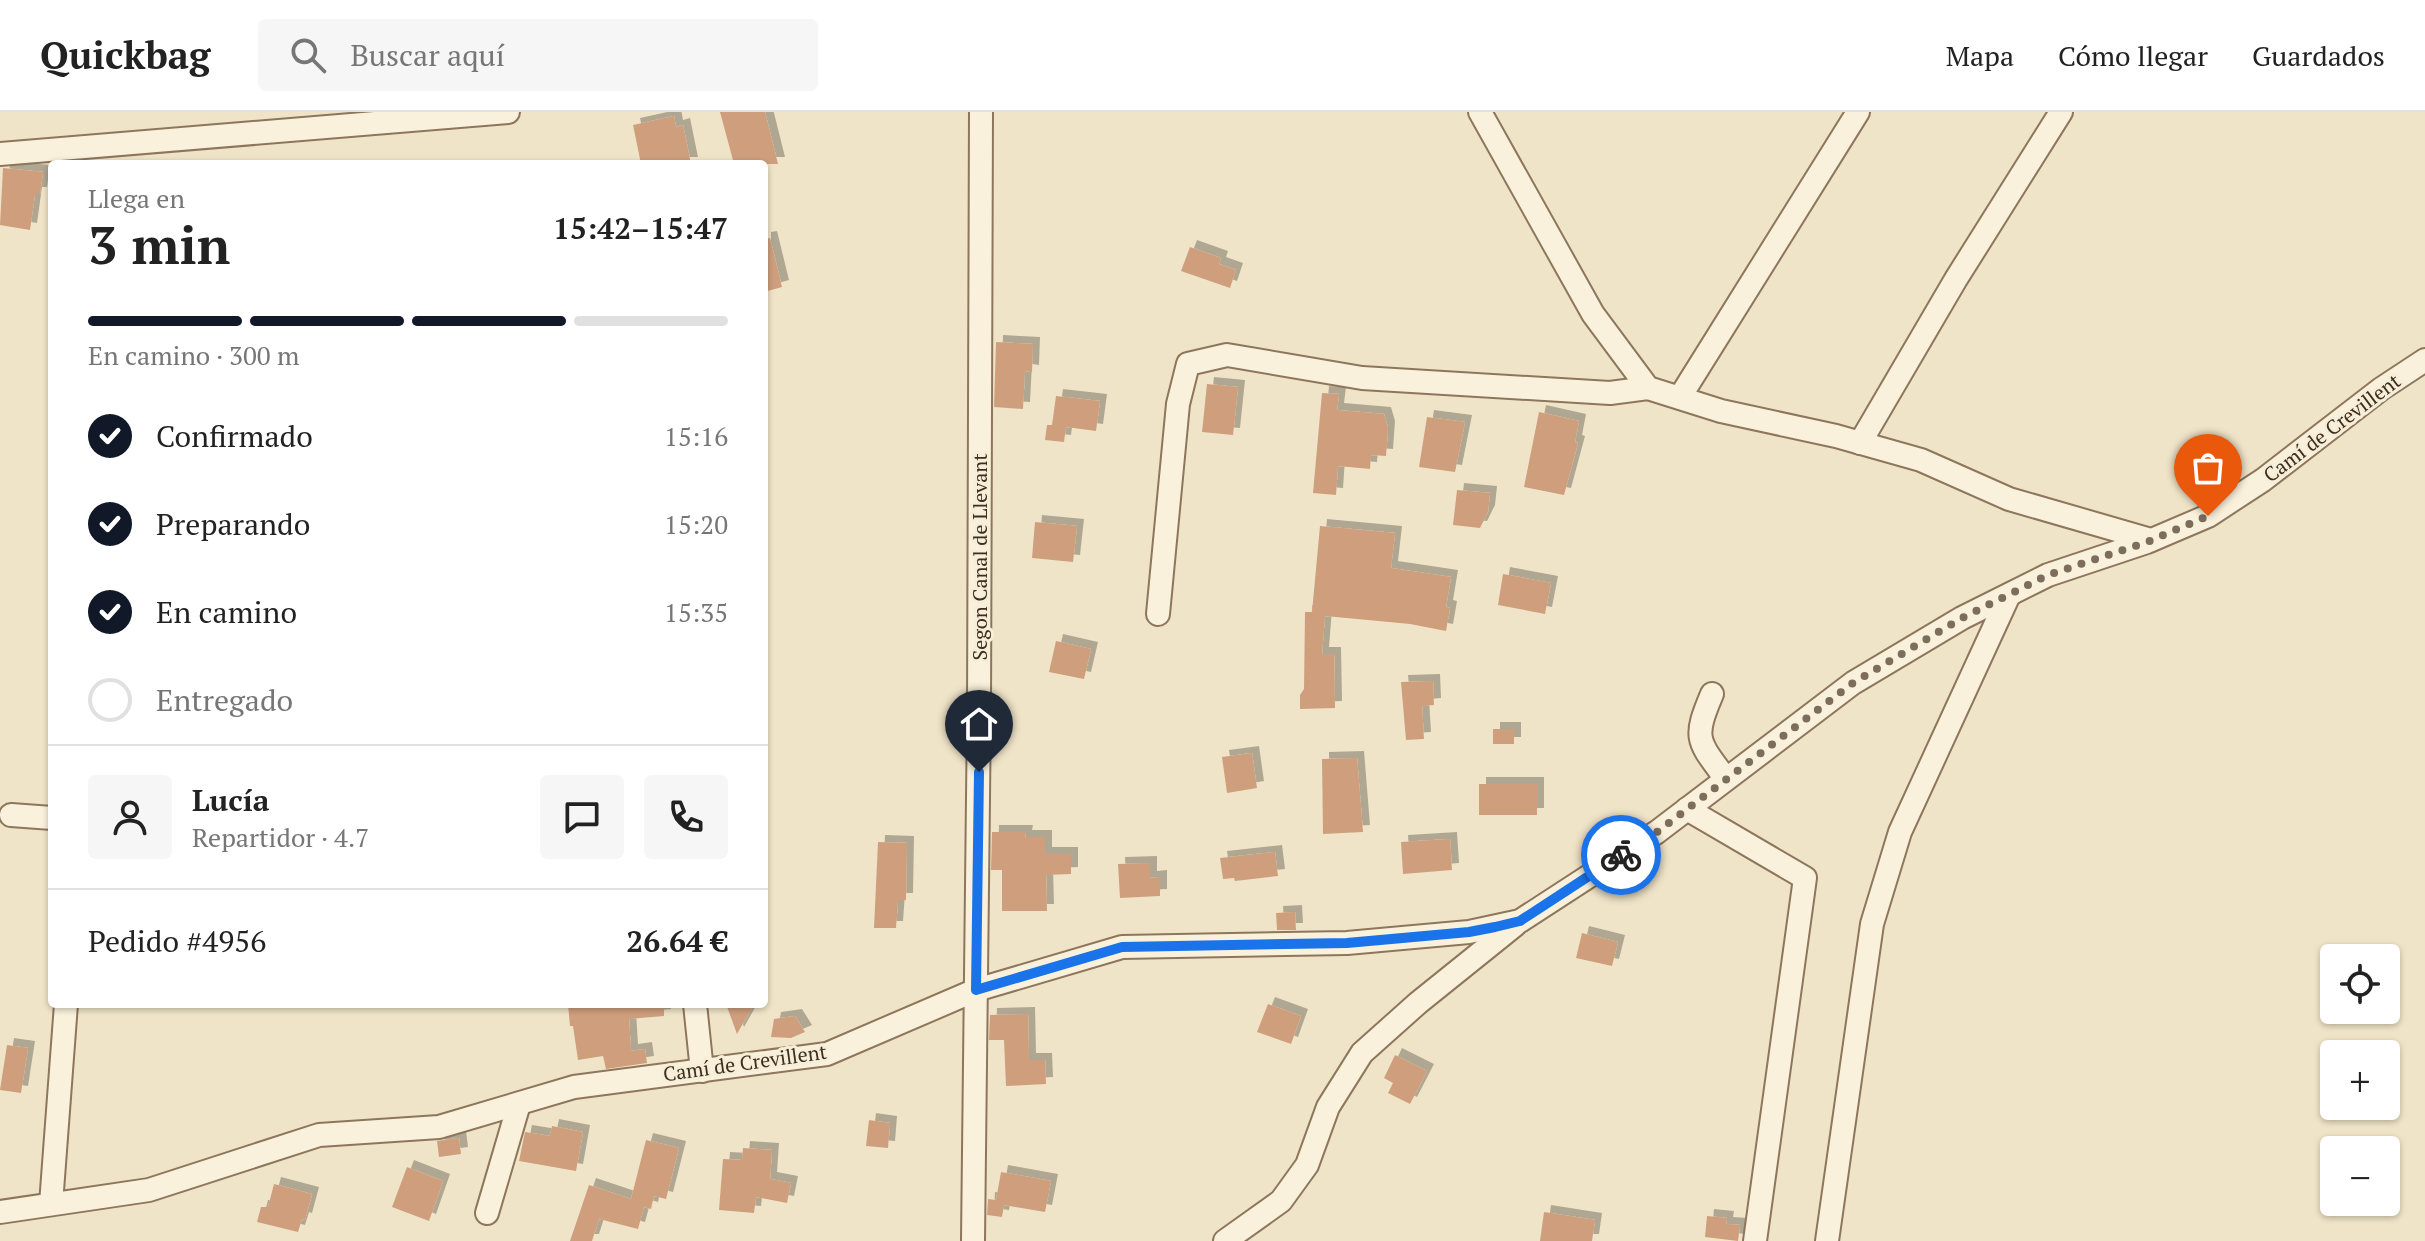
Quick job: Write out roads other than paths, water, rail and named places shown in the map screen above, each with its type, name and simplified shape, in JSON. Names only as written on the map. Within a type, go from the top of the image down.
[{"type":"street","points":[[244,134],[252,112]]},
{"type":"street","points":[[0,154],[508,112]]},
{"type":"street","name":"Segon Canal de Llevant","points":[[973,1241],[981,112]]},
{"type":"street","points":[[1480,112],[1593,314],[1648,388]]},
{"type":"street","points":[[1680,397],[1858,112]]},
{"type":"street","points":[[1860,443],[1956,279],[2061,112]]},
{"type":"street","points":[[1158,614],[1178,404],[1188,364],[1227,355],[1362,378],[1610,393],[1648,388],[1721,411],[1921,460],[2009,499],[2087,519],[2151,540]]},
{"type":"street","name":"Camí de Crevillent","points":[[0,1212],[149,1190],[319,1135],[439,1127],[574,1087],[827,1054],[976,990],[1122,947],[1347,943],[1469,932],[1520,921],[1657,832],[1853,683],[1962,618],[2048,575],[2151,540],[2208,516],[2263,480],[2381,389],[2425,360]]},
{"type":"street","points":[[1827,1241],[1872,924],[1900,832],[2009,595]]},
{"type":"street","points":[[1712,694],[1698,727],[1704,750],[1726,779]]},
{"type":"street","points":[[1687,809],[1805,878],[1755,1241]]},
{"type":"street","points":[[11,815],[48,818]]},
{"type":"street","points":[[1225,1241],[1281,1201],[1307,1165],[1328,1107],[1362,1053],[1418,1003],[1520,921]]},
{"type":"street","points":[[51,1204],[66,1008]]},
{"type":"street","points":[[695,1008],[702,1071]]},
{"type":"street","points":[[487,1213],[519,1104]]}]
